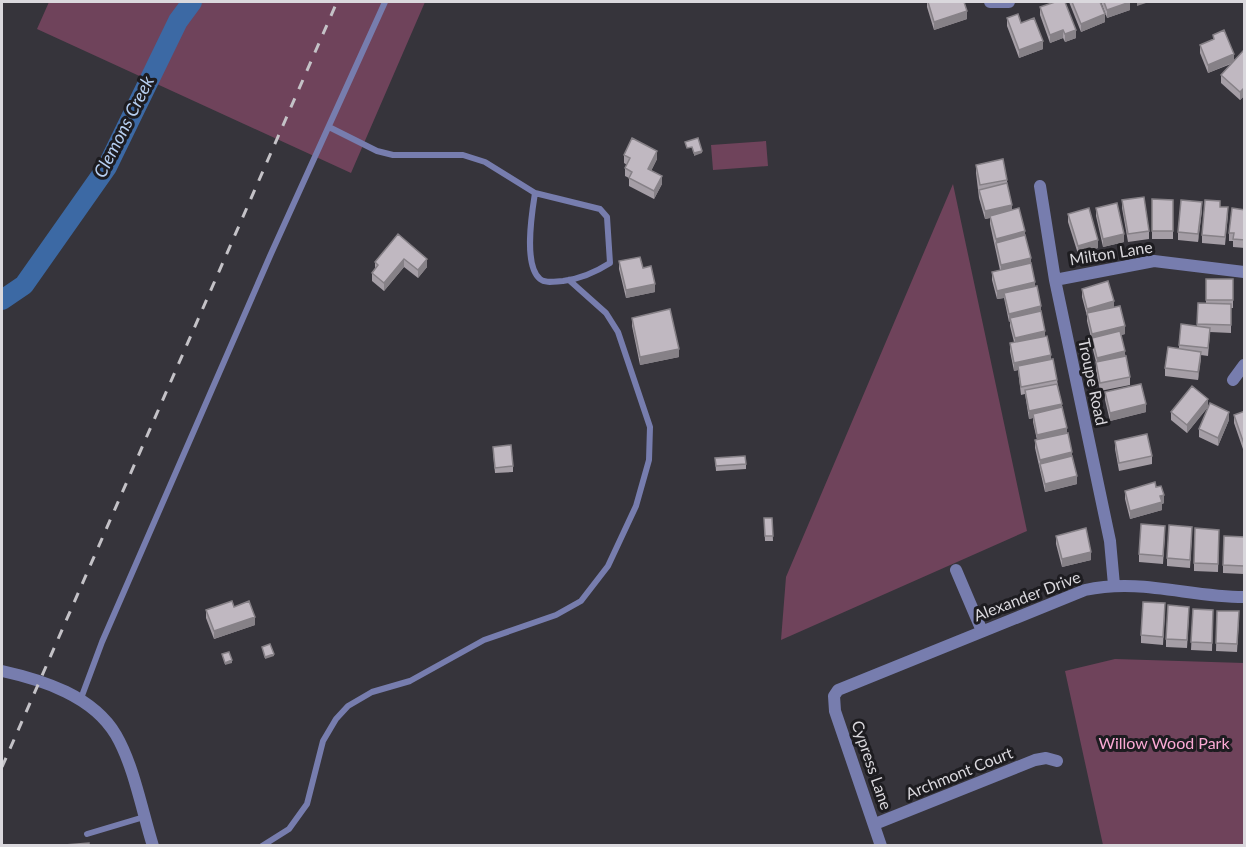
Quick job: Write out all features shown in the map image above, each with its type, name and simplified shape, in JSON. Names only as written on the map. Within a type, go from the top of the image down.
[{"type":"street","points":[[990,2],[1009,2]]},
{"type":"street","name":"Troupe Road","points":[[1040,186],[1055,280],[1110,542],[1114,585]]},
{"type":"street","name":"Milton Lane","points":[[1055,280],[1154,261],[1245,272]]},
{"type":"street","points":[[1233,380],[1245,365]]},
{"type":"street","points":[[956,570],[982,631]]},
{"type":"street","name":"Alexander Drive","points":[[834,696],[849,684],[1073,594],[1114,585],[1151,586],[1198,594],[1245,597]]},
{"type":"street","points":[[2,670],[40,680],[80,701],[102,718],[115,734],[153,846]]},
{"type":"street","name":"Cypress Lane","points":[[834,696],[835,711],[881,846]]},
{"type":"street","name":"Archmont Court","points":[[875,824],[1035,760],[1046,758],[1057,761]]},
{"type":"lane","points":[[80,701],[111,621],[385,2]]},
{"type":"lane","points":[[328,127],[377,151],[393,155],[463,155],[485,162],[536,193],[600,209],[607,217],[610,263],[598,270],[569,280],[546,282],[538,278],[532,263],[530,226],[536,193]]},
{"type":"lane","points":[[262,846],[289,829],[307,804],[323,741],[336,719],[348,706],[372,692],[410,681],[484,640],[556,615],[581,601],[608,566],[636,506],[649,460],[650,427],[618,332],[606,313],[569,280]]},
{"type":"lane","points":[[87,834],[144,817]]},
{"type":"green space","points":[[49,2],[425,2],[351,173],[37,29]]},
{"type":"green space","points":[[766,141],[768,166],[713,170],[711,145]]},
{"type":"green space","points":[[953,184],[1027,531],[781,640],[786,577]]},
{"type":"green space","name":"Willow Wood Park","points":[[1115,659],[1244,663],[1244,845],[1103,845],[1065,671]]},
{"type":"building","points":[[928,2],[964,2],[967,11],[934,22]]},
{"type":"building","points":[[1055,2],[1065,2],[1076,30],[1065,34],[1063,30],[1050,35],[1040,7]]},
{"type":"building","points":[[1072,2],[1100,2],[1105,14],[1081,24]]},
{"type":"building","points":[[1104,2],[1130,2],[1107,10]]},
{"type":"building","points":[[1018,14],[1021,23],[1034,18],[1043,41],[1019,50],[1007,18]]},
{"type":"building","points":[[1224,30],[1234,54],[1208,65],[1200,45],[1214,39],[1213,35]]},
{"type":"building","points":[[1243,51],[1245,53],[1245,87],[1240,92],[1221,75]]},
{"type":"building","points":[[632,138],[657,151],[648,169],[662,176],[654,191],[629,178],[632,172],[625,168],[630,158],[624,155]]},
{"type":"building","points":[[698,138],[702,151],[694,153],[692,147],[687,148],[685,142]]},
{"type":"building","points":[[1003,159],[1007,180],[980,185],[976,165]]},
{"type":"building","points":[[1007,183],[1012,205],[985,211],[979,190]]},
{"type":"building","points":[[1144,197],[1149,231],[1128,234],[1122,200]]},
{"type":"building","points":[[1152,199],[1173,200],[1173,231],[1152,231]]},
{"type":"building","points":[[1181,200],[1202,202],[1198,234],[1178,232]]},
{"type":"building","points":[[1205,200],[1220,201],[1220,207],[1228,207],[1225,237],[1202,235]]},
{"type":"building","points":[[1117,203],[1124,234],[1103,239],[1096,208]]},
{"type":"building","points":[[1019,208],[1025,231],[996,239],[990,216]]},
{"type":"building","points":[[1089,208],[1098,240],[1078,246],[1068,214]]},
{"type":"building","points":[[1232,208],[1245,210],[1245,240],[1233,239],[1234,233],[1229,233]]},
{"type":"building","points":[[398,234],[427,259],[418,270],[404,259],[384,283],[372,273],[378,265],[375,262]]},
{"type":"building","points":[[1025,235],[1031,258],[1001,265],[996,243]]},
{"type":"building","points":[[640,257],[643,268],[651,266],[655,284],[626,290],[619,261]]},
{"type":"building","points":[[1031,263],[1035,282],[997,291],[992,272]]},
{"type":"building","points":[[1206,279],[1233,279],[1233,300],[1206,300]]},
{"type":"building","points":[[1108,281],[1114,301],[1087,309],[1082,289]]},
{"type":"building","points":[[1037,286],[1041,306],[1009,314],[1004,293]]},
{"type":"building","points":[[1198,303],[1231,304],[1231,325],[1197,324]]},
{"type":"building","points":[[1120,306],[1125,326],[1092,334],[1087,313]]},
{"type":"building","points":[[670,309],[679,349],[640,357],[632,318]]},
{"type":"building","points":[[1041,311],[1045,331],[1015,338],[1010,318]]},
{"type":"building","points":[[1181,324],[1210,328],[1208,348],[1179,345]]},
{"type":"building","points":[[1120,331],[1125,351],[1097,358],[1092,338]]},
{"type":"building","points":[[1047,336],[1051,355],[1014,363],[1010,343]]},
{"type":"building","points":[[1168,347],[1201,352],[1198,372],[1165,368]]},
{"type":"building","points":[[1126,356],[1130,377],[1100,383],[1096,362]]},
{"type":"building","points":[[1053,359],[1057,380],[1021,387],[1018,366]]},
{"type":"building","points":[[1057,384],[1062,404],[1029,411],[1025,390]]},
{"type":"building","points":[[1141,384],[1146,404],[1110,413],[1105,392]]},
{"type":"building","points":[[1192,386],[1208,399],[1187,425],[1171,412]]},
{"type":"building","points":[[1210,403],[1229,412],[1218,438],[1199,429]]},
{"type":"building","points":[[1062,407],[1067,428],[1037,435],[1033,414]]},
{"type":"building","points":[[1245,411],[1245,444],[1244,444],[1234,415]]},
{"type":"building","points":[[1068,433],[1072,452],[1040,460],[1035,440]]},
{"type":"building","points":[[1147,434],[1152,456],[1119,463],[1115,441]]},
{"type":"building","points":[[511,445],[513,466],[495,468],[493,447]]},
{"type":"building","points":[[745,456],[746,464],[716,466],[715,458]]},
{"type":"building","points":[[1072,456],[1077,476],[1045,484],[1040,464]]},
{"type":"building","points":[[1155,482],[1156,487],[1161,486],[1164,495],[1160,496],[1162,502],[1130,511],[1125,491]]},
{"type":"building","points":[[764,518],[772,518],[773,536],[765,536]]},
{"type":"building","points":[[1141,524],[1165,526],[1163,556],[1139,554]]},
{"type":"building","points":[[1169,525],[1192,527],[1190,560],[1167,558]]},
{"type":"building","points":[[1086,528],[1091,552],[1062,559],[1056,536]]},
{"type":"building","points":[[1195,528],[1219,530],[1218,564],[1194,563]]},
{"type":"building","points":[[1224,536],[1245,537],[1244,566],[1223,565]]},
{"type":"building","points":[[232,601],[234,607],[249,601],[255,617],[214,631],[206,610]]},
{"type":"building","points":[[1143,602],[1165,603],[1163,637],[1141,635]]},
{"type":"building","points":[[1168,605],[1189,607],[1187,640],[1166,639]]},
{"type":"building","points":[[1193,609],[1213,610],[1212,643],[1191,642]]},
{"type":"building","points":[[1217,611],[1239,611],[1237,644],[1216,643]]},
{"type":"building","points":[[270,644],[274,654],[265,657],[262,647]]},
{"type":"building","points":[[229,652],[232,660],[225,663],[222,654]]},
{"type":"building","points":[[89,843],[89,846],[65,846],[65,845]]},
{"type":"waterway","name":"Clemons Creek","points":[[2,300],[24,285],[107,167],[178,21],[192,2]]},
{"type":"railway","points":[[2,767],[337,2]]}]
